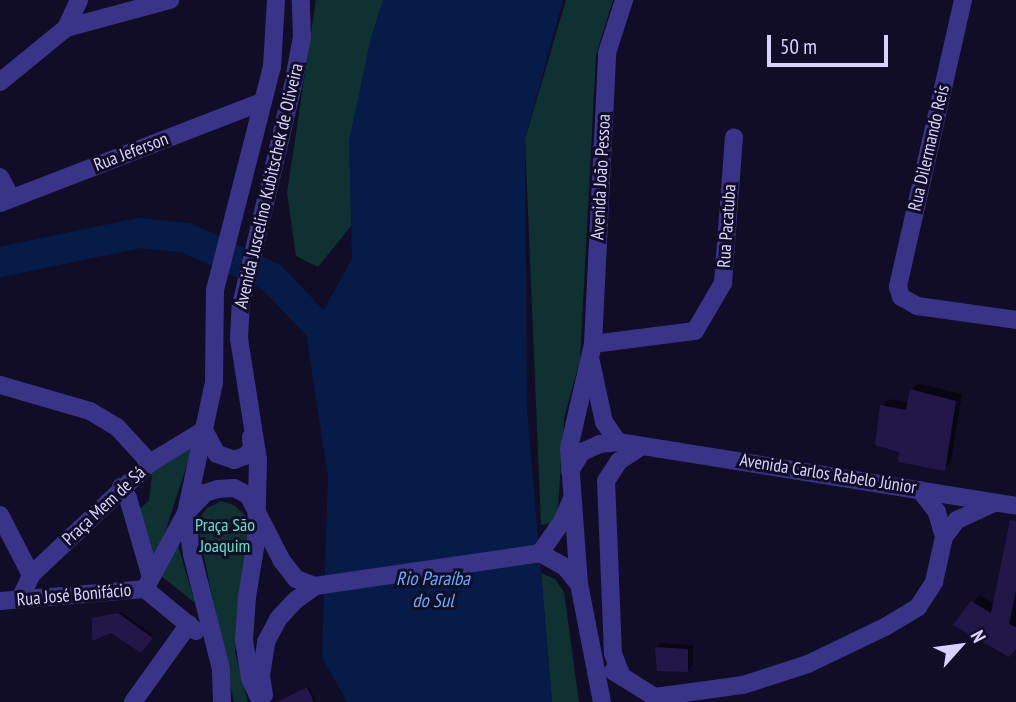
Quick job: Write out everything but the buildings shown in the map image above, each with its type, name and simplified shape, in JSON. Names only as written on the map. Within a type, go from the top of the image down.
[{"type":"street","points":[[66,28],[79,0]]},
{"type":"street","points":[[0,82],[66,28],[170,0]]},
{"type":"street","name":"Avenida Juscelino Kubitschek de Oliveira","points":[[222,702],[216,652],[186,513],[214,382],[215,290],[272,66],[276,0]]},
{"type":"street","name":"Avenida Juscelino Kubitschek de Oliveira","points":[[263,702],[250,678],[244,639],[247,597],[256,542],[258,460],[239,338],[241,305],[302,37],[301,0]]},
{"type":"street","name":"Avenida João Pessoa","points":[[602,702],[579,584],[569,448],[592,350],[607,53],[624,0]]},
{"type":"street","name":"Rua Dilermando Reis","points":[[962,0],[899,276],[901,297],[917,306],[1016,320]]},
{"type":"street","name":"Rua Jeferson","points":[[5,201],[262,103]]},
{"type":"street","name":"Rua Pacatuba","points":[[592,350],[695,331],[723,283],[734,137]]},
{"type":"street","points":[[0,177],[5,201]]},
{"type":"street","name":"Avenida João Pessoa","points":[[592,350],[604,422],[618,442]]},
{"type":"street","points":[[0,385],[90,411],[117,427],[150,463]]},
{"type":"street","points":[[204,430],[217,454],[225,460],[245,456],[252,449],[251,411]]},
{"type":"street","name":"Praça Mem de Sá","points":[[20,599],[31,575],[121,487],[150,463],[204,430]]},
{"type":"street","points":[[570,471],[582,452],[600,444],[618,442],[639,448]]},
{"type":"street","points":[[622,677],[613,654],[606,481],[619,461],[639,448]]},
{"type":"street","name":"Avenida Carlos Rabelo Júnior","points":[[639,448],[689,452],[1016,506]]},
{"type":"street","points":[[121,487],[128,498],[148,583],[216,652]]},
{"type":"street","points":[[186,513],[205,493],[218,489],[234,488],[248,495],[282,561],[296,579],[318,585],[537,554],[565,567],[579,584]]},
{"type":"street","points":[[920,490],[937,512],[944,537]]},
{"type":"street","points":[[537,554],[562,522],[574,496]]},
{"type":"street","points":[[590,650],[653,699],[743,685],[808,664],[885,627],[918,607],[934,582],[944,537],[957,520],[994,503]]},
{"type":"street","name":"Rua José Bonifácio","points":[[0,601],[148,583],[186,513]]},
{"type":"street","points":[[0,515],[31,575]]},
{"type":"street","points":[[263,702],[261,675],[266,642],[278,619],[296,600],[318,585]]},
{"type":"street","points":[[133,702],[189,624]]},
{"type":"green space","points":[[316,0],[399,0],[359,216],[318,267],[296,256],[287,193]]},
{"type":"green space","points":[[566,0],[613,0],[596,55],[580,360],[564,418],[557,522],[541,525],[525,139]]},
{"type":"green space","name":"Praça São Joaquim","points":[[194,443],[156,560],[137,511],[149,501],[153,465]]},
{"type":"green space","name":"Praça São Joaquim","points":[[221,501],[234,505],[245,515],[251,533],[235,652],[248,702],[234,702],[198,528],[201,516],[207,508]]},
{"type":"green space","points":[[177,542],[195,603],[160,575]]},
{"type":"green space","points":[[541,573],[555,579],[564,592],[579,702],[552,702]]},
{"type":"water","name":"Rio Paraíba do Sul","points":[[383,0],[563,0],[525,139],[527,410],[552,702],[347,702],[322,657],[328,477],[307,340],[352,259],[349,141],[371,37]]},
{"type":"waterway","points":[[0,262],[139,233],[187,238],[271,277],[321,329],[353,339]]}]
